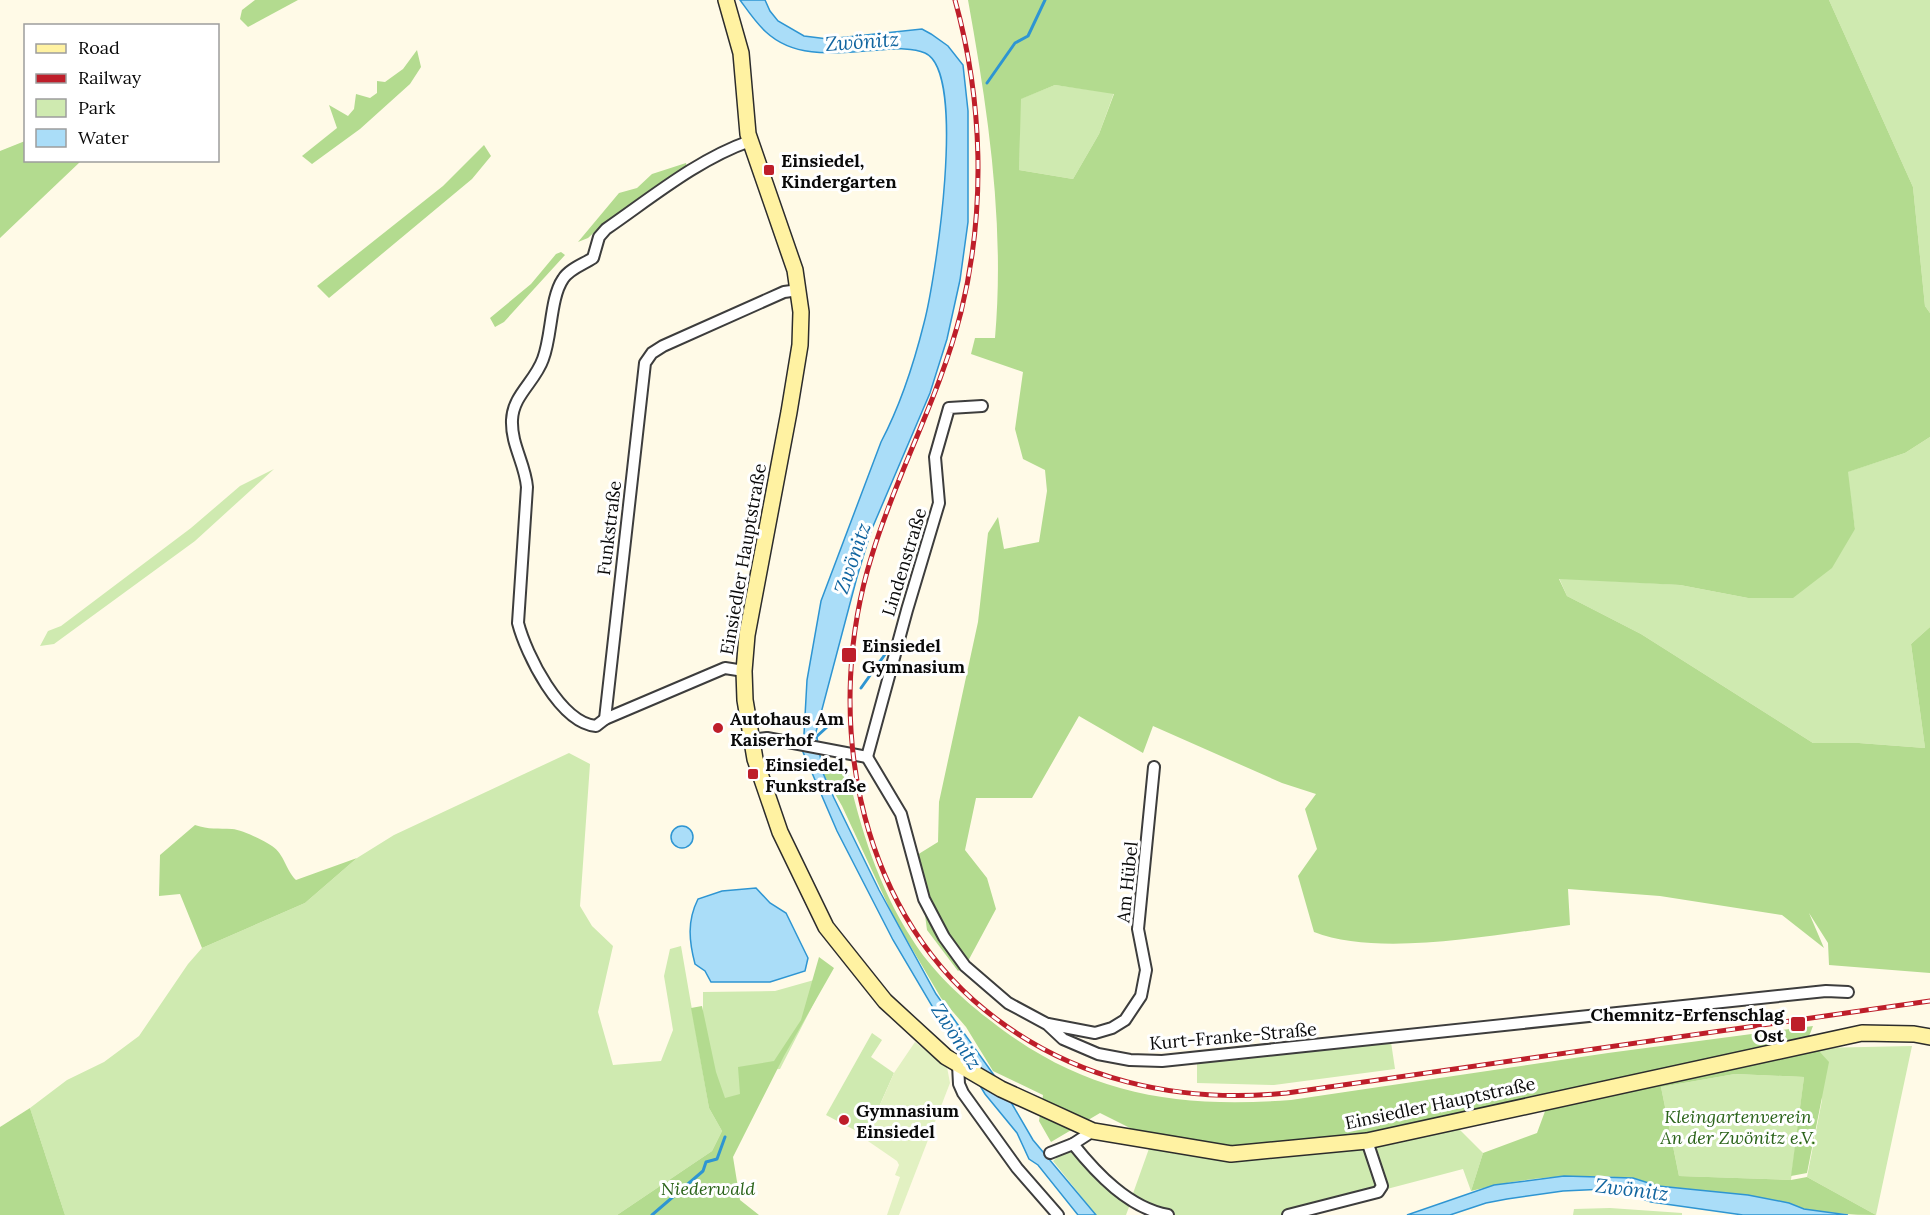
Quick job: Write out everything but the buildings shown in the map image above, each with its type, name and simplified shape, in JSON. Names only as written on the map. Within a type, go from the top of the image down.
[{"type":"main road","name":"Einsiedler Hauptstraße","points":[[726,0],[738,38],[743,101],[750,141],[786,240],[799,290],[800,345],[747,635],[744,671],[751,740],[780,832],[826,927],[885,1001],[958,1065],[1025,1102],[1093,1131],[1231,1154],[1367,1141],[1862,1033],[1914,1034],[1930,1037]]},
{"type":"street","points":[[744,671],[725,668],[605,719],[596,726],[579,722],[537,674],[523,643],[518,623],[527,487],[526,474],[513,443],[512,418],[517,399],[541,365],[549,344],[558,288],[564,277],[593,258],[599,237],[691,172],[735,146],[750,141]]},
{"type":"street","name":"Funkstraße","points":[[605,719],[645,363],[652,353],[663,346],[784,292],[799,290]]},
{"type":"street","name":"Lindenstraße","points":[[867,757],[939,502],[935,457],[949,408],[982,406]]},
{"type":"street","points":[[751,740],[766,738],[867,757]]},
{"type":"street","name":"Kurt-Franke-Straße","points":[[867,757],[901,814],[924,899],[944,937],[965,966],[1008,1003],[1047,1024],[1063,1039],[1098,1054],[1130,1060],[1162,1061],[1826,991],[1848,992]]},
{"type":"street","name":"Am Hübel","points":[[1047,1024],[1095,1033],[1112,1028],[1125,1020],[1141,996],[1146,970],[1138,929],[1154,766]]},
{"type":"street","points":[[958,1065],[957,1072],[963,1093],[1017,1168],[1058,1215]]},
{"type":"street","points":[[1050,1153],[1073,1144],[1093,1131]]},
{"type":"street","points":[[1288,1215],[1378,1192],[1382,1186],[1367,1141]]},
{"type":"street","points":[[1073,1144],[1093,1169],[1120,1192],[1152,1210],[1168,1215]]},
{"type":"green space","points":[[255,0],[298,0],[248,27],[240,19],[242,10]]},
{"type":"green space","points":[[968,0],[1829,0],[1913,187],[1925,306],[1930,313],[1930,437],[1905,453],[1848,472],[1855,529],[1832,568],[1793,598],[1748,598],[1680,585],[1559,579],[1567,596],[1641,634],[1813,743],[1859,743],[1925,748],[1911,644],[1930,627],[1930,973],[1829,965],[1828,943],[1809,913],[1824,948],[1782,915],[1660,896],[1568,889],[1570,925],[1475,938],[1405,944],[1341,940],[1314,932],[1298,876],[1317,849],[1305,809],[1316,794],[1282,783],[1153,726],[1143,753],[1079,716],[1032,798],[976,798],[965,850],[987,878],[996,909],[967,963],[958,971],[927,930],[917,855],[938,842],[939,802],[978,622],[988,533],[998,517],[1004,549],[1039,542],[1047,491],[1045,470],[1023,459],[1015,429],[1023,372],[971,354],[975,338],[995,338],[998,295],[993,168]],"holes":[[[1055,85],[1114,94],[1099,134],[1073,179],[1019,170],[1021,99]]]},
{"type":"green space","points":[[1829,0],[1930,0],[1930,313],[1925,306],[1913,187]]},
{"type":"green space","points":[[417,50],[421,67],[410,84],[360,129],[312,164],[302,156],[337,128],[329,105],[348,116],[354,109],[356,94],[370,98],[377,93],[377,81],[385,82],[403,69]]},
{"type":"green space","points":[[1055,85],[1114,93],[1099,134],[1073,179],[1019,170],[1020,99]]},
{"type":"green space","points":[[24,141],[24,162],[80,162],[0,238],[0,151]]},
{"type":"green space","points":[[484,145],[491,156],[472,179],[329,298],[317,286],[443,186]]},
{"type":"green space","points":[[686,163],[687,169],[601,226],[588,238],[578,242],[619,193],[637,188],[652,174]]},
{"type":"green space","points":[[561,252],[565,255],[504,322],[495,327],[490,318],[531,284],[556,254]]},
{"type":"green space","points":[[1930,437],[1930,627],[1911,644],[1925,748],[1859,743],[1813,743],[1641,634],[1567,596],[1559,578],[1680,585],[1748,598],[1855,529],[1847,472],[1905,453]]},
{"type":"green space","points":[[274,469],[195,541],[54,644],[40,646],[48,631],[61,626],[191,528],[240,486]]},
{"type":"green space","points":[[569,753],[590,764],[580,906],[592,926],[613,946],[598,1012],[613,1065],[661,1061],[673,1030],[664,976],[670,949],[681,946],[709,1108],[722,1131],[712,1151],[617,1215],[65,1215],[30,1108],[67,1080],[104,1062],[139,1036],[188,964],[202,948],[305,903],[357,858],[394,835]]},
{"type":"green space","points":[[828,764],[847,769],[858,813],[880,878],[900,919],[928,962],[958,994],[991,1021],[1026,1046],[1061,1065],[1096,1080],[1132,1091],[1170,1098],[1208,1102],[1291,1100],[1608,1053],[1813,1026],[1808,1039],[1829,1062],[1807,1173],[1791,1176],[1804,1077],[1735,1074],[1661,1087],[1679,1176],[1791,1180],[1807,1177],[1876,1215],[1812,1210],[1773,1200],[1660,1186],[1633,1179],[1609,1177],[1570,1176],[1530,1179],[1471,1191],[1483,1153],[1537,1133],[1551,1095],[1364,1133],[1231,1149],[1138,1132],[1100,1113],[1051,1142],[1039,1121],[1043,1095],[993,1071],[966,1027],[941,998],[894,918],[842,806],[819,766]]},
{"type":"green space","points":[[195,825],[237,830],[264,841],[280,854],[296,880],[357,858],[305,903],[202,948],[180,894],[159,896],[160,855]]},
{"type":"green space","name":"Niederwald","points":[[819,957],[834,968],[784,1056],[733,1157],[740,1200],[759,1215],[617,1215],[712,1151],[722,1131],[709,1108],[691,1008],[702,1006],[716,1072],[725,1098],[740,1094],[738,1067],[774,1061],[801,1020]]},
{"type":"green space","points":[[814,980],[816,999],[780,1069],[743,1071],[743,1104],[718,1097],[703,1029],[703,992],[775,991]]},
{"type":"green space","points":[[872,1033],[882,1040],[871,1057],[894,1073],[866,1136],[826,1115]]},
{"type":"green space","points":[[915,1042],[947,1067],[950,1083],[899,1215],[887,1215],[900,1177],[895,1175],[899,1165],[897,1161],[865,1139],[894,1073]]},
{"type":"green space","points":[[1391,1042],[1395,1069],[1274,1085],[1197,1083],[1197,1063]]},
{"type":"green space","points":[[1912,1046],[1876,1215],[1807,1177],[1822,1100],[1817,1048]]},
{"type":"green space","name":"Kleingartenverein An der Zwönitz e.V.","points":[[1735,1074],[1804,1077],[1791,1180],[1679,1176],[1661,1087]]},
{"type":"green space","points":[[30,1108],[65,1215],[0,1215],[0,1127]]},
{"type":"green space","points":[[1452,1122],[1483,1153],[1471,1191],[1463,1169],[1288,1215],[1168,1215],[1132,1199],[1126,1215],[1096,1215],[1053,1161],[1073,1144],[1131,1199],[1151,1143],[1231,1154]]},
{"type":"green space","points":[[1610,1208],[1682,1213],[1682,1215],[1573,1215],[1574,1209]]},
{"type":"water","name":"Zwönitz","points":[[740,0],[765,0],[778,21],[804,36],[828,39],[922,29],[948,46],[963,65],[968,111],[968,222],[960,280],[947,339],[930,393],[871,531],[816,732],[823,773],[834,798],[879,890],[936,994],[1001,1085],[1033,1140],[1096,1215],[1078,1215],[1038,1165],[1029,1159],[1017,1133],[985,1094],[893,940],[837,831],[803,752],[807,680],[821,601],[881,442],[906,384],[929,300],[945,180],[945,97],[938,68],[925,53],[914,50],[820,53],[792,47],[766,32]]},
{"type":"water","points":[[682,826],[690,829],[693,837],[690,845],[682,848],[674,845],[671,837],[674,829]]},
{"type":"water","points":[[756,888],[770,903],[786,913],[808,958],[805,971],[770,982],[711,982],[705,971],[695,964],[691,947],[690,931],[694,907],[698,899],[722,891]]},
{"type":"water","name":"Zwönitz","points":[[1564,1176],[1633,1178],[1658,1186],[1748,1195],[1789,1203],[1804,1209],[1848,1215],[1743,1215],[1651,1202],[1620,1191],[1606,1189],[1563,1191],[1507,1199],[1486,1203],[1450,1215],[1407,1215],[1494,1185]]},
{"type":"waterway","points":[[987,83],[1015,43],[1028,36],[1045,0]]},
{"type":"waterway","points":[[861,688],[886,653]]},
{"type":"waterway","points":[[815,738],[838,717]]},
{"type":"waterway","points":[[652,1215],[703,1171],[706,1162],[717,1159],[725,1137]]},
{"type":"railway","points":[[955,0],[964,38],[976,116],[978,156],[975,234],[961,312],[952,343],[872,555],[857,615],[851,677],[852,739],[861,801],[879,860],[905,916],[941,966],[985,1010],[1018,1034],[1053,1054],[1090,1070],[1127,1082],[1206,1095],[1287,1093],[1930,1001]]},
{"type":"place","name":"Einsiedel, Kindergarten","points":[[769,170]]},
{"type":"place","name":"Einsiedel Gymnasium","points":[[849,655]]},
{"type":"place","name":"Autohaus Am Kaiserhof","points":[[718,728]]},
{"type":"place","name":"Einsiedel, Funkstraße","points":[[753,774]]},
{"type":"place","name":"Chemnitz-Erfenschlag Ost","points":[[1798,1024]]},
{"type":"place","name":"Gymnasium Einsiedel","points":[[844,1120]]}]
